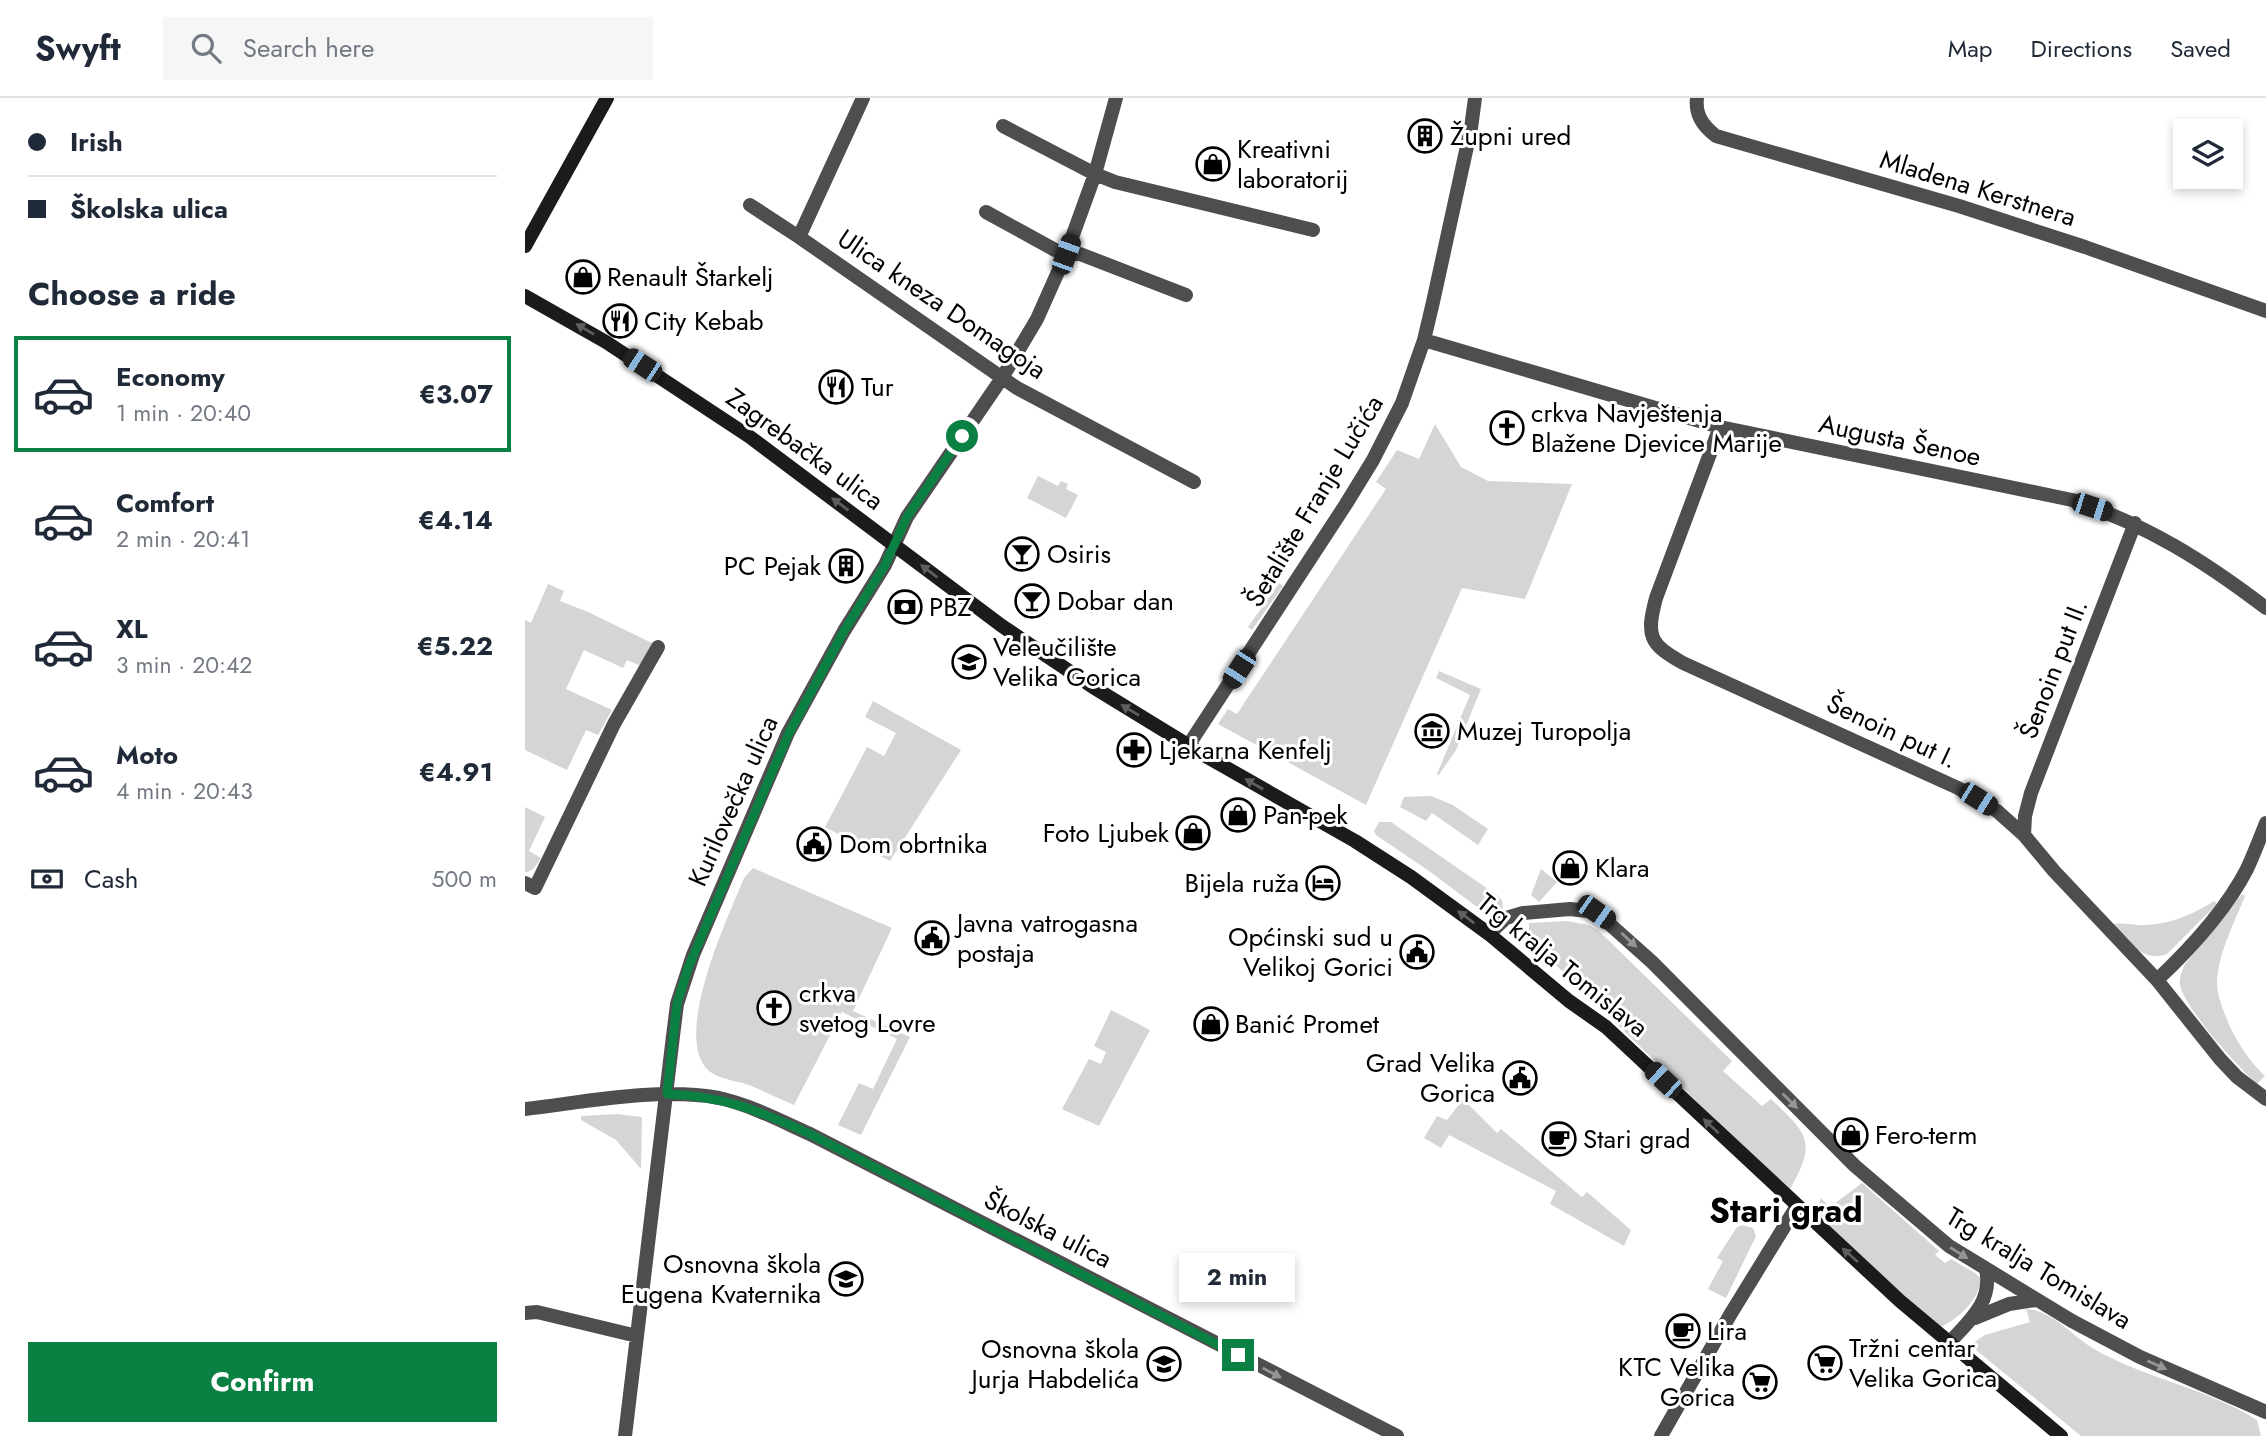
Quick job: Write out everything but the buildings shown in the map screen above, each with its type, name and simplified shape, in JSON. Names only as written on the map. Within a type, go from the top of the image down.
[{"type":"main road","points":[[525,246],[607,98]]},
{"type":"main road","name":"Zagrebačka ulica","points":[[525,296],[606,341],[750,437],[1002,626],[1188,746]]},
{"type":"main road","name":"Trg kralja Tomislava","points":[[1188,746],[1355,841],[1411,877],[1489,934],[1569,1001],[1606,1027],[1797,1206],[1949,1342],[2061,1436]]},
{"type":"street","name":"Ulica kneza Domagoja","points":[[863,98],[799,237],[1002,378],[1194,482]]},
{"type":"street","name":"Kurilovečka ulica","points":[[625,1436],[677,1004],[693,955],[789,733],[837,643],[895,545],[907,517],[1002,378],[1037,319],[1066,254],[1095,174],[1116,98]]},
{"type":"street","name":"Šetalište Franje Lučića","points":[[1188,746],[1346,504],[1373,460],[1402,403],[1424,340],[1448,238],[1475,98]]},
{"type":"street","name":"Mladena Kerstnera","points":[[1697,98],[1699,117],[1704,127],[1716,136],[1959,206],[2266,311]]},
{"type":"street","points":[[1003,126],[1115,182],[1313,230]]},
{"type":"street","points":[[750,205],[799,237]]},
{"type":"street","points":[[986,212],[1055,250],[1066,254],[1080,254],[1186,295]]},
{"type":"street","name":"Augusta Šenoe","points":[[1424,340],[1720,427],[2072,500],[2135,523],[2173,544],[2232,582],[2266,608]]},
{"type":"street","name":"Šenoin put I.","points":[[1720,427],[1656,598],[1650,631],[1653,641],[1661,651],[1978,799],[1997,811],[2024,835],[2054,871],[2157,979],[2220,1059],[2237,1077],[2266,1099]]},
{"type":"street","name":"Šenoin put II.","points":[[2024,835],[2025,816],[2031,793],[2135,523]]},
{"type":"street","points":[[525,883],[535,888],[614,724],[658,647]]},
{"type":"street","points":[[2157,979],[2203,931],[2224,904],[2246,870],[2266,823]]},
{"type":"street","name":"Trg kralja Tomislava","points":[[1489,934],[1506,918],[1523,913],[1548,909],[1584,909],[1596,912],[1652,962],[1855,1166],[1949,1246],[2036,1300],[2140,1357],[2266,1412]]},
{"type":"street","points":[[525,1109],[667,1094]]},
{"type":"street","name":"Školska ulica","points":[[667,1094],[720,1098],[810,1134],[1397,1436]]},
{"type":"street","points":[[1661,1436],[1730,1314],[1797,1206]]},
{"type":"street","points":[[1949,1342],[1970,1321],[1987,1295],[1986,1269]]},
{"type":"street","points":[[1970,1321],[2009,1304],[2036,1300]]},
{"type":"street","points":[[525,1313],[537,1312],[637,1336]]},
{"type":"shaded area","points":[[1435,424],[1461,467],[1488,481],[1572,484],[1525,599],[1462,588],[1366,805],[1218,724],[1228,709],[1237,714],[1386,489],[1376,482],[1397,450],[1419,459]]},
{"type":"shaded area","points":[[1038,476],[1058,486],[1061,481],[1068,484],[1066,489],[1078,495],[1066,518],[1027,498]]},
{"type":"shaded area","points":[[1279,583],[1283,586],[1252,630],[1248,627]]},
{"type":"shaded area","points":[[548,584],[564,591],[560,601],[652,643],[641,666],[627,660],[623,668],[584,650],[566,689],[612,710],[598,735],[586,730],[567,770],[525,750],[525,620],[531,623]]},
{"type":"shaded area","points":[[1439,671],[1481,689],[1456,750],[1438,776],[1470,695],[1436,678]]},
{"type":"shaded area","points":[[873,701],[961,750],[890,861],[825,827],[867,747],[884,756],[896,733],[865,717]]},
{"type":"shaded area","points":[[1431,796],[1453,805],[1488,829],[1478,845],[1432,813],[1426,821],[1400,807],[1404,797]]},
{"type":"shaded area","points":[[525,807],[545,817],[529,851],[541,858],[528,872],[525,872]]},
{"type":"shaded area","points":[[1379,822],[1391,822],[1498,896],[1502,900],[1503,909],[1497,913],[1485,913],[1376,835],[1374,831]]},
{"type":"shaded area","points":[[753,868],[892,928],[853,1011],[910,1037],[861,1135],[838,1125],[859,1083],[873,1089],[897,1039],[842,1012],[794,1105],[749,1085],[713,1074],[699,1055],[696,1032],[706,977],[744,878]]},
{"type":"shaded area","points":[[1541,869],[1557,882],[1539,902],[1531,895]]},
{"type":"shaded area","points":[[2242,894],[2245,896],[2223,951],[2217,985],[2233,1034],[2265,1076],[2257,1084],[2226,1052],[2191,1008],[2180,985],[2185,964]]},
{"type":"shaded area","points":[[2214,901],[2217,904],[2167,954],[2150,956],[2143,953],[2113,924],[2164,923],[2190,914]]},
{"type":"shaded area","points":[[1567,921],[1589,925],[1598,930],[1732,1061],[1723,1071],[1762,1106],[1771,1099],[1794,1122],[1805,1140],[1806,1150],[1789,1191],[1561,970],[1529,943],[1529,923]]},
{"type":"shaded area","points":[[1111,1010],[1150,1030],[1099,1126],[1062,1109],[1089,1059],[1101,1064],[1106,1052],[1094,1046]]},
{"type":"shaded area","points":[[1463,1099],[1497,1133],[1501,1129],[1582,1197],[1587,1192],[1631,1230],[1624,1246],[1550,1204],[1556,1191],[1449,1135],[1441,1148],[1424,1138],[1437,1116],[1447,1120]]},
{"type":"shaded area","points":[[617,1114],[642,1117],[641,1169],[616,1140],[581,1120],[581,1116]]},
{"type":"shaded area","points":[[1862,1183],[1939,1251],[1935,1255],[1945,1263],[1951,1259],[1982,1280],[1971,1302],[1947,1324],[1939,1328],[1816,1214],[1821,1198],[1830,1207]]},
{"type":"shaded area","points":[[1742,1225],[1753,1228],[1756,1236],[1726,1298],[1708,1289],[1723,1261],[1717,1258],[1737,1227]]},
{"type":"shaded area","points":[[2026,1309],[2054,1319],[2086,1344],[2114,1359],[2238,1409],[2257,1420],[2261,1436],[2081,1436],[1970,1345],[1985,1335],[2030,1322]]},
{"type":"place","name":"Župni ured","points":[[1425,136]]},
{"type":"place","name":"Kreativni laboratorij","points":[[1213,164]]},
{"type":"place","name":"Renault Štarkelj","points":[[583,277]]},
{"type":"place","name":"City Kebab","points":[[620,321]]},
{"type":"place","name":"Tur","points":[[836,387]]},
{"type":"place","name":"crkva Navještenja Blažene Djevice Marije","points":[[1507,428]]},
{"type":"place","name":"Osiris","points":[[1022,554]]},
{"type":"place","name":"PC Pejak","points":[[846,566]]},
{"type":"place","name":"Dobar dan","points":[[1032,601]]},
{"type":"place","name":"PBZ","points":[[905,607]]},
{"type":"place","name":"Veleučilište Velika Gorica","points":[[969,662]]},
{"type":"place","name":"Muzej Turopolja","points":[[1432,731]]},
{"type":"place","name":"Ljekarna Kenfelj","points":[[1134,750]]},
{"type":"place","name":"Pan-pek","points":[[1238,815]]},
{"type":"place","name":"Foto Ljubek","points":[[1193,833]]},
{"type":"place","name":"Dom obrtnika","points":[[814,844]]},
{"type":"place","name":"Klara","points":[[1570,868]]},
{"type":"place","name":"Bijela ruža","points":[[1323,883]]},
{"type":"place","name":"Javna vatrogasna postaja","points":[[932,938]]},
{"type":"place","name":"Općinski sud u Velikoj Gorici","points":[[1417,952]]},
{"type":"place","name":"crkva svetog Lovre","points":[[774,1008]]},
{"type":"place","name":"Banić Promet","points":[[1211,1024]]},
{"type":"place","name":"Grad Velika Gorica","points":[[1520,1078]]},
{"type":"place","name":"Fero-term","points":[[1851,1135]]},
{"type":"place","name":"Stari grad","points":[[1559,1139]]},
{"type":"place","name":"Osnovna škola Eugena Kvaternika","points":[[846,1279]]},
{"type":"place","name":"Lira","points":[[1683,1331]]},
{"type":"place","name":"Tržni centar Velika Gorica","points":[[1825,1363]]},
{"type":"place","name":"Osnovna škola Jurja Habdelića","points":[[1164,1364]]},
{"type":"place","name":"KTC Velika Gorica","points":[[1760,1382]]},
{"type":"district","name":"Stari grad","points":[[1786,1210]]},
{"type":"route","points":[[962,436],[907,517],[885,565],[844,631],[789,733],[688,968],[677,1004],[667,1094],[720,1098],[771,1116],[1238,1355]]}]
